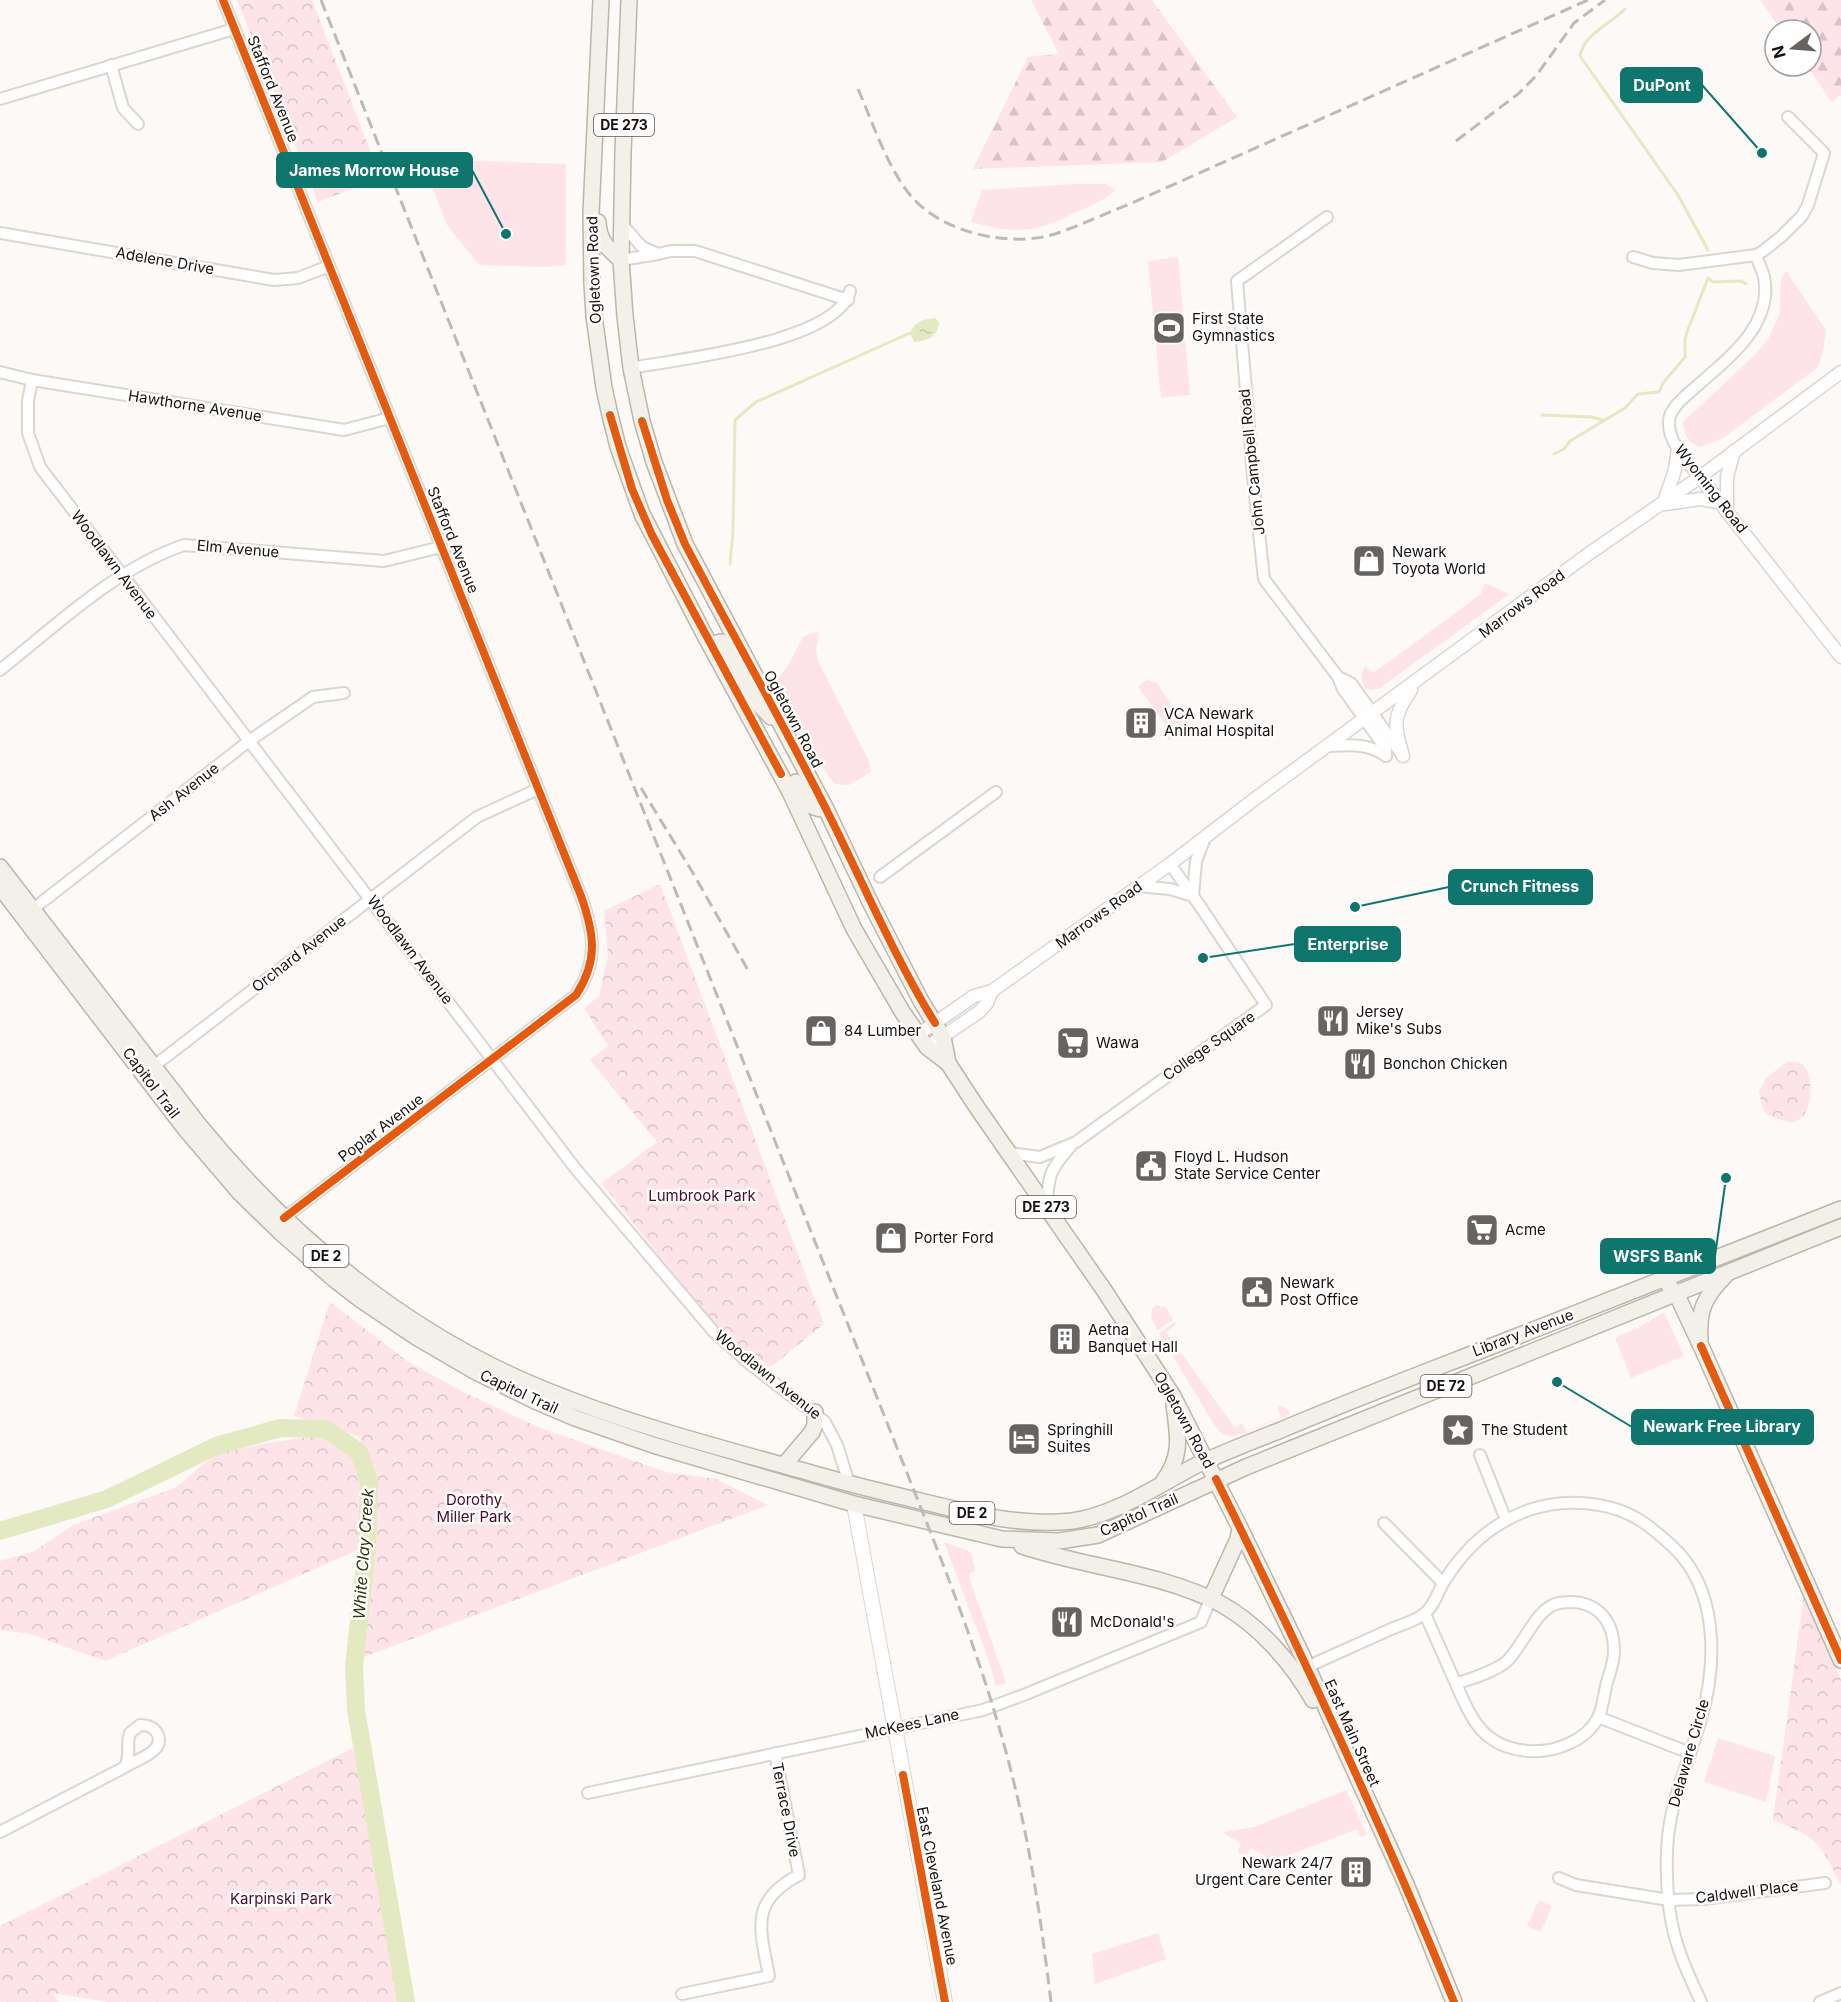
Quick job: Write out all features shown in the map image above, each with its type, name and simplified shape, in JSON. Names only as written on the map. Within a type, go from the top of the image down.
[{"type":"main road","name":"Ogletown Road","points":[[601,0],[591,213],[592,283],[598,351],[603,388],[618,447],[652,535],[790,792],[854,929],[903,1012],[923,1040],[948,1063],[1104,1290],[1173,1396],[1216,1479]]},
{"type":"main road","name":"Ogletown Road","points":[[629,0],[621,260],[631,368],[642,421],[654,462],[685,544],[826,809],[921,1001],[943,1037],[948,1063]]},
{"type":"main road","points":[[594,165],[600,240],[621,260]]},
{"type":"main road","points":[[710,645],[722,642],[755,700],[784,729]]},
{"type":"main road","points":[[747,711],[781,753],[806,800],[816,809],[826,809]]},
{"type":"main road","name":"Capitol Trail","points":[[0,867],[219,1149],[284,1218],[323,1253],[368,1288],[438,1335],[490,1365],[541,1388],[617,1416],[849,1483],[1001,1520],[1033,1523],[1087,1518],[1161,1485],[1207,1460]]},
{"type":"main road","name":"Capitol Trail","points":[[1,890],[186,1130],[222,1173],[280,1232],[361,1300],[416,1337],[476,1372],[525,1396],[575,1418],[664,1448],[854,1504],[1002,1539],[1059,1541],[1098,1534],[1131,1521],[1216,1479]]},
{"type":"main road","name":"Library Avenue","points":[[1207,1460],[1365,1395],[1841,1209]]},
{"type":"main road","name":"Library Avenue","points":[[1216,1479],[1841,1227]]},
{"type":"main road","points":[[1802,1242],[1841,1235]]},
{"type":"main road","points":[[1701,1346],[1699,1327],[1707,1294],[1730,1271]]},
{"type":"main road","points":[[1663,1279],[1676,1293],[1701,1346],[1841,1660]]},
{"type":"main road","points":[[1161,1485],[1178,1454],[1173,1396]]},
{"type":"main road","points":[[784,1465],[812,1432],[815,1425],[815,1412]]},
{"type":"main road","name":"East Main Street","points":[[1216,1479],[1307,1667],[1406,1884],[1454,2002]]},
{"type":"main road","points":[[849,1483],[854,1504]]},
{"type":"main road","name":"East Cleveland Avenue","points":[[854,1504],[945,2002]]},
{"type":"main road","points":[[1210,1600],[1238,1539],[1240,1528]]},
{"type":"main road","points":[[1002,1539],[1037,1551],[1170,1584],[1210,1600],[1241,1617],[1268,1641],[1298,1676],[1324,1720],[1338,1736]]},
{"type":"street","name":"Stafford Avenue","points":[[223,0],[586,909],[593,951],[587,975],[576,994],[493,1059]]},
{"type":"street","points":[[0,99],[234,29]]},
{"type":"street","points":[[111,65],[123,108],[138,124]]},
{"type":"street","points":[[1633,257],[1653,263],[1679,265],[1756,255],[1782,236],[1802,216],[1808,205],[1824,153],[1788,117]]},
{"type":"street","name":"John Campbell Road","points":[[1327,217],[1243,276],[1237,281],[1236,288],[1264,579],[1338,677],[1351,683],[1369,717]]},
{"type":"street","points":[[621,223],[642,248],[658,254]]},
{"type":"street","name":"Adelene Drive","points":[[0,233],[274,280],[298,278],[329,266]]},
{"type":"street","points":[[621,260],[671,250],[695,250],[849,295],[824,320],[775,341],[631,368]]},
{"type":"street","name":"Wyoming Road","points":[[1756,255],[1765,289],[1761,315],[1739,347],[1675,406],[1669,422],[1670,432],[1678,448],[1700,477],[1841,657]]},
{"type":"street","name":"Hawthorne Avenue","points":[[0,372],[32,380],[344,430],[390,418]]},
{"type":"street","name":"Marrows Road","points":[[923,1040],[935,1023],[974,996],[992,991],[1170,864],[1587,555],[1700,477],[1841,372]]},
{"type":"street","name":"Woodlawn Avenue","points":[[32,380],[28,401],[28,433],[40,467],[575,1168],[713,1331],[750,1364],[825,1422],[837,1444],[849,1483]]},
{"type":"street","points":[[1678,448],[1675,470],[1662,504],[1700,499],[1723,506],[1727,477],[1734,452]]},
{"type":"street","name":"Elm Avenue","points":[[0,670],[121,575],[160,553],[184,545],[384,561],[441,547]]},
{"type":"street","points":[[1403,756],[1396,723],[1399,709],[1417,682]]},
{"type":"street","name":"Ash Avenue","points":[[33,909],[249,741],[313,697],[344,693]]},
{"type":"street","points":[[1369,717],[1403,756]]},
{"type":"street","points":[[1329,746],[1365,745],[1386,756],[1386,749],[1369,717]]},
{"type":"street","name":"Orchard Avenue","points":[[154,1066],[477,817],[538,789]]},
{"type":"street","points":[[880,877],[996,792]]},
{"type":"street","points":[[1137,886],[1170,889],[1193,896],[1196,861],[1205,838]]},
{"type":"street","name":"College Square","points":[[1076,1142],[1266,1005],[1170,864]]},
{"type":"street","name":"Marrows Road","points":[[923,1040],[943,1037],[979,1012],[987,1003],[992,991]]},
{"type":"street","name":"Poplar Avenue","points":[[284,1218],[493,1059]]},
{"type":"street","points":[[1009,1153],[1040,1157],[1076,1142]]},
{"type":"street","points":[[1046,1207],[1051,1170],[1076,1142]]},
{"type":"street","points":[[1480,1455],[1506,1520]]},
{"type":"street","name":"Delaware Circle","points":[[1425,1614],[1443,1583],[1470,1546],[1493,1527],[1538,1507],[1585,1503],[1613,1508],[1644,1523],[1685,1560],[1704,1599],[1711,1639],[1710,1674],[1704,1706],[1676,1791],[1671,1812],[1667,1853],[1669,1899],[1678,1947],[1701,2002]]},
{"type":"street","points":[[1384,1523],[1443,1583]]},
{"type":"street","name":"McKees Lane","points":[[588,1793],[983,1710],[1201,1622],[1210,1600]]},
{"type":"street","points":[[1307,1667],[1425,1614],[1456,1684],[1472,1719],[1478,1728],[1497,1742],[1517,1750],[1541,1751],[1560,1748],[1590,1729],[1598,1717],[1613,1659],[1613,1638],[1607,1620],[1600,1611],[1578,1603],[1555,1604],[1546,1609],[1536,1620],[1518,1649],[1503,1665],[1456,1684]]},
{"type":"street","points":[[1598,1717],[1690,1753]]},
{"type":"street","name":"Terrace Drive","points":[[682,1994],[769,1976],[760,1928],[761,1918],[776,1889],[800,1875],[775,1753]]},
{"type":"street","points":[[0,1832],[125,1767]]},
{"type":"street","name":"Caldwell Place","points":[[1559,1878],[1576,1885],[1669,1899],[1704,1899],[1825,1883]]},
{"type":"street","points":[[1820,2002],[1841,1993]]},
{"type":"green space","points":[[237,0],[312,0],[381,178],[318,202]]},
{"type":"green space","points":[[1031,0],[1152,0],[1237,117],[1162,162],[973,169],[1028,57],[1059,54]]},
{"type":"green space","points":[[1760,0],[1841,0],[1841,95],[1832,102],[1815,78],[1823,78],[1823,18],[1773,18]]},
{"type":"green space","points":[[421,159],[566,164],[566,265],[542,267],[479,265],[447,225]]},
{"type":"green space","points":[[1106,184],[1115,190],[1093,204],[1038,228],[1002,229],[971,222],[982,190]]},
{"type":"green space","name":"First State Gymnastics","points":[[1178,257],[1190,395],[1161,398],[1148,261]]},
{"type":"green space","points":[[1786,271],[1826,330],[1818,367],[1723,438],[1701,447],[1693,443],[1684,431],[1683,422],[1756,354],[1768,339],[1780,313],[1781,279]]},
{"type":"green space","points":[[1485,583],[1508,595],[1380,688],[1366,689],[1362,678],[1365,667],[1374,672],[1378,670],[1481,594]]},
{"type":"green space","points":[[815,632],[819,633],[816,650],[818,661],[869,761],[871,772],[849,785],[835,784],[826,772],[777,680],[788,666],[803,637]]},
{"type":"green space","points":[[1147,680],[1157,683],[1184,723],[1184,730],[1169,741],[1166,736],[1171,731],[1138,687]]},
{"type":"green space","name":"Lumbrook Park","points":[[660,884],[824,1324],[771,1367],[733,1342],[707,1318],[602,1183],[657,1142],[590,1060],[608,1046],[584,1008],[599,996],[608,956],[604,911]]},
{"type":"green space","points":[[1787,1062],[1802,1064],[1810,1079],[1809,1100],[1805,1113],[1800,1119],[1791,1123],[1768,1115],[1763,1109],[1759,1092],[1766,1078]]},
{"type":"green space","name":"Dorothy Miller Park","points":[[330,1302],[407,1361],[465,1393],[538,1427],[666,1472],[716,1479],[768,1505],[364,1657],[374,1468],[358,1436],[294,1416]]},
{"type":"green space","points":[[1155,1305],[1166,1307],[1173,1320],[1157,1330],[1151,1318],[1151,1311]]},
{"type":"green space","points":[[1664,1312],[1684,1356],[1631,1378],[1615,1338],[1640,1327]]},
{"type":"green space","points":[[1175,1322],[1176,1325],[1166,1332],[1235,1428],[1242,1423],[1246,1431],[1281,1417],[1279,1406],[1289,1411],[1289,1415],[1235,1436],[1228,1436],[1228,1433],[1226,1436],[1220,1432],[1159,1333]]},
{"type":"green space","points":[[317,1436],[346,1446],[364,1470],[358,1550],[105,1661],[30,1634],[0,1630],[0,1561],[35,1551],[73,1525],[177,1487],[215,1454]]},
{"type":"green space","points":[[944,1542],[971,1552],[975,1571],[969,1574],[970,1580],[1006,1683],[996,1686],[989,1661]]},
{"type":"green space","points":[[1804,1594],[1841,1680],[1841,1885],[1816,1843],[1800,1831],[1773,1820]]},
{"type":"green space","points":[[1718,1738],[1775,1756],[1766,1802],[1704,1782]]},
{"type":"green space","name":"Karpinski Park","points":[[353,1748],[380,1866],[388,1947],[398,2002],[107,2002],[53,1993],[58,2002],[0,2002],[0,1926]]},
{"type":"green space","points":[[1346,1790],[1367,1834],[1361,1837],[1357,1829],[1274,1861],[1251,1848],[1246,1856],[1238,1852],[1241,1843],[1224,1832],[1254,1827]]},
{"type":"green space","points":[[1539,1900],[1552,1906],[1541,1932],[1527,1926]]},
{"type":"green space","points":[[1158,1933],[1166,1959],[1095,1984],[1092,1954]]},
{"type":"water","points":[[935,318],[939,322],[937,331],[928,339],[914,342],[910,333],[914,326],[923,320]]},
{"type":"waterway","points":[[1625,9],[1586,42],[1580,56],[1678,195],[1708,250]]},
{"type":"waterway","points":[[1554,454],[1564,449],[1570,441],[1625,408],[1638,394],[1659,392],[1663,383],[1685,357],[1687,332],[1708,278],[1713,282],[1741,281],[1746,284]]},
{"type":"waterway","points":[[730,564],[733,531],[735,420],[756,402],[910,333]]},
{"type":"waterway","points":[[1542,415],[1591,417],[1603,420]]},
{"type":"waterway","name":"White Clay Creek","points":[[0,1531],[107,1499],[216,1446],[280,1428],[326,1429],[359,1452],[369,1482],[367,1548],[354,1666],[356,1710],[406,2002]]},
{"type":"railway","points":[[321,0],[926,1520],[968,1631],[993,1706],[1020,1810],[1036,1892],[1051,2002]]},
{"type":"railway","points":[[858,89],[895,172],[911,196],[924,209],[940,220],[978,234],[998,238],[1037,238],[1055,234],[1132,203],[1588,0]]},
{"type":"railway","points":[[1456,141],[1518,94],[1536,76],[1574,23],[1605,0]]},
{"type":"railway","points":[[641,788],[693,873],[749,972]]},
{"type":"cycle path","points":[[223,0],[581,896],[589,922],[592,946],[588,970],[576,995],[284,1218]]},
{"type":"cycle path","points":[[610,415],[632,489],[652,535],[781,774]]},
{"type":"cycle path","points":[[642,421],[667,500],[685,544],[809,775],[892,944],[935,1023]]},
{"type":"cycle path","points":[[1701,1346],[1841,1660]]},
{"type":"cycle path","points":[[1216,1479],[1340,1739],[1454,2002]]},
{"type":"cycle path","points":[[903,1775],[945,2002]]},
{"type":"place","name":"DuPont","points":[[1762,153]]},
{"type":"place","name":"James Morrow House","points":[[506,234]]},
{"type":"place","name":"First State Gymnastics","points":[[1169,328]]},
{"type":"place","name":"Newark Toyota World","points":[[1369,561]]},
{"type":"place","name":"VCA Newark Animal Hospital","points":[[1141,723]]},
{"type":"place","name":"Crunch Fitness","points":[[1355,907]]},
{"type":"place","name":"Enterprise","points":[[1203,958]]},
{"type":"place","name":"Jersey Mike's Subs","points":[[1333,1021]]},
{"type":"place","name":"84 Lumber","points":[[821,1031]]},
{"type":"place","name":"Wawa","points":[[1073,1043]]},
{"type":"place","name":"Bonchon Chicken","points":[[1360,1064]]},
{"type":"place","name":"Floyd L. Hudson State Service Center","points":[[1151,1166]]},
{"type":"place","name":"WSFS Bank","points":[[1726,1178]]},
{"type":"place","name":"Acme","points":[[1482,1230]]},
{"type":"place","name":"Porter Ford","points":[[891,1238]]},
{"type":"place","name":"Newark Post Office","points":[[1257,1292]]},
{"type":"place","name":"Aetna Banquet Hall","points":[[1065,1339]]},
{"type":"place","name":"Newark Free Library","points":[[1557,1382]]},
{"type":"place","name":"The Student","points":[[1458,1430]]},
{"type":"place","name":"Springhill Suites","points":[[1024,1439]]},
{"type":"place","name":"McDonald's","points":[[1067,1622]]},
{"type":"place","name":"Newark 24/7 Urgent Care Center","points":[[1356,1872]]}]
